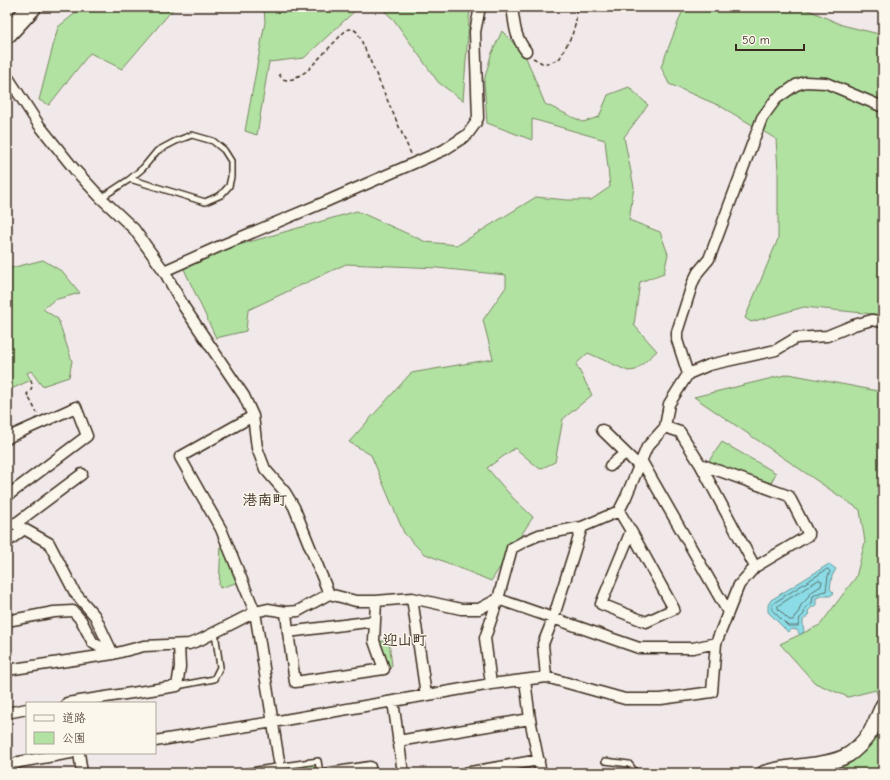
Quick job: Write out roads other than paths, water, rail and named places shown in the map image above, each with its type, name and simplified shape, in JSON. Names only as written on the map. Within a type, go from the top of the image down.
[{"type":"highway","points":[[7,34],[32,7]]},
{"type":"street","points":[[164,271],[415,164],[444,150],[467,135],[478,118],[475,32],[480,7]]},
{"type":"street","points":[[512,7],[516,33],[519,42],[526,51]]},
{"type":"street","points":[[7,76],[39,125],[75,170],[101,198],[134,229],[164,271],[184,307],[244,396],[253,416],[257,448],[265,469],[285,492],[294,507],[329,594]]},
{"type":"street","points":[[688,374],[677,340],[677,332],[693,282],[698,272],[709,258],[762,118],[776,99],[796,85],[805,82],[826,83],[883,107]]},
{"type":"street","points":[[491,684],[485,638],[498,599],[512,548],[524,541],[538,536],[582,527],[619,511],[647,448],[665,427],[669,404],[688,374],[709,365],[776,350],[796,338],[827,336],[854,325],[872,320],[883,322]]},
{"type":"street","points":[[7,439],[76,407],[87,436],[7,496]]},
{"type":"street","points":[[253,416],[180,456],[221,528],[255,612],[280,761]]},
{"type":"street","points":[[665,427],[680,432],[700,464],[755,567]]},
{"type":"street","points":[[602,430],[625,453],[640,463],[728,612]]},
{"type":"street","points":[[610,466],[625,453]]},
{"type":"street","points":[[156,741],[491,684],[546,677],[625,698],[661,699],[712,692],[716,643],[740,585],[755,567],[809,535],[789,496],[700,464]]},
{"type":"street","points":[[7,542],[15,525],[82,474]]},
{"type":"street","points":[[619,511],[631,531],[674,609],[646,622],[602,604],[631,531]]},
{"type":"street","points":[[15,525],[49,543],[74,593],[96,616],[113,654]]},
{"type":"street","points":[[546,677],[543,644],[553,619],[582,527]]},
{"type":"street","points":[[7,670],[113,654],[144,646],[189,644],[255,612],[268,609],[286,612],[298,611],[329,594],[356,601],[412,598],[461,609],[479,609],[498,599],[639,648],[693,648],[716,643]]},
{"type":"street","points":[[412,598],[426,695]]},
{"type":"street","points":[[286,612],[295,682],[384,669],[374,641],[376,601]]},
{"type":"street","points":[[7,621],[54,612],[73,611],[81,620],[93,643],[113,654]]},
{"type":"street","points":[[288,632],[375,621]]},
{"type":"street","points":[[73,702],[177,686],[180,667],[179,645]]},
{"type":"street","points":[[525,680],[530,719],[541,773]]},
{"type":"street","points":[[393,701],[403,773]]},
{"type":"street","points":[[764,773],[784,768],[828,762],[849,754],[870,732],[883,705]]},
{"type":"street","points":[[7,713],[26,709]]},
{"type":"street","points":[[398,741],[530,719]]},
{"type":"street","points":[[7,768],[19,762],[65,754]]},
{"type":"street","points":[[79,754],[82,773]]},
{"type":"street","points":[[465,773],[539,760]]},
{"type":"street","points":[[330,773],[370,767],[371,773]]},
{"type":"lane","points":[[101,198],[130,179],[143,168],[157,151],[192,135],[213,141],[224,150],[231,161],[231,177],[229,186],[221,195],[205,202],[130,179]]},
{"type":"lane","points":[[177,686],[214,679],[220,667],[215,632]]},
{"type":"lane","points":[[240,773],[318,761],[320,773]]},
{"type":"lane","points":[[605,761],[629,764],[636,773]]},
{"type":"water","points":[[829,564],[836,569],[832,576],[830,589],[834,593],[830,596],[816,598],[816,607],[812,607],[808,611],[809,615],[803,620],[804,631],[800,635],[797,630],[792,629],[788,632],[768,612],[768,605],[771,600]]},
{"type":"district","name":"港南町","points":[[265,500]]},
{"type":"district","name":"迎山町","points":[[405,640]]}]
